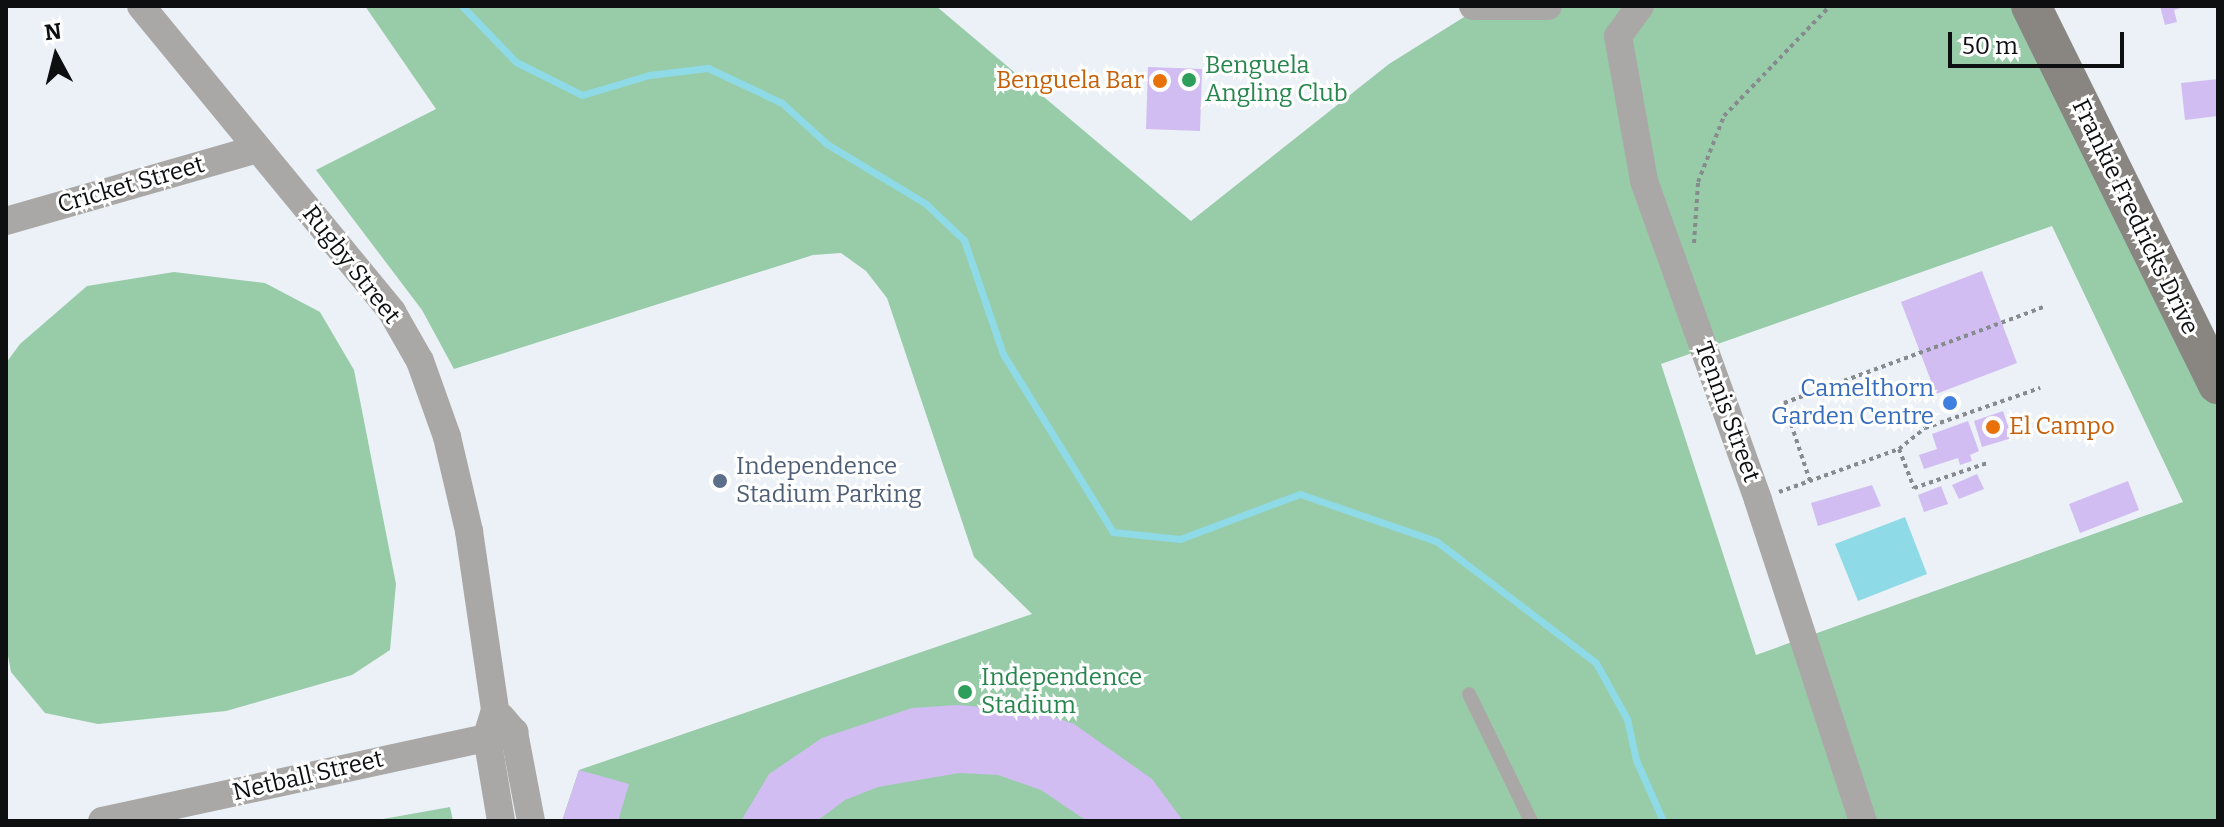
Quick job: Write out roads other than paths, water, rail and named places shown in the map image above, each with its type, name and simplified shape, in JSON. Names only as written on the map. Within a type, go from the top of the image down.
[{"type":"street","name":"Rugby Street","points":[[141,6],[392,312],[420,361],[447,437],[469,531],[501,736],[501,821]]},
{"type":"street","points":[[1473,6],[1548,6]]},
{"type":"street","name":"Tennis Street","points":[[1640,6],[1618,36],[1644,181],[1758,500],[1863,821]]},
{"type":"street","name":"Frankie Fredricks Drive","points":[[2031,6],[2218,384]]},
{"type":"street","name":"Cricket Street","points":[[6,221],[257,149]]},
{"type":"street","name":"Rugby Street","points":[[501,736],[531,821]]},
{"type":"street","name":"Netball Street","points":[[102,821],[501,736]]},
{"type":"street","name":"Netball Street","points":[[185,821],[501,736]]},
{"type":"lane","points":[[1469,694],[1531,821]]},
{"type":"water","points":[[1905,517],[1927,574],[1858,601],[1835,544]]},
{"type":"waterway","points":[[462,6],[516,62],[582,95],[649,75],[708,68],[782,103],[827,144],[926,204],[964,240],[1003,354],[1113,532],[1180,539],[1300,494],[1436,541],[1596,663],[1627,719],[1636,760],[1663,821]]},
{"type":"place","name":"Benguela Angling Club","points":[[1189,80]]},
{"type":"place","name":"Benguela Bar","points":[[1160,81]]},
{"type":"place","name":"Camelthorn Garden Centre","points":[[1950,403]]},
{"type":"place","name":"El Campo","points":[[1993,427]]},
{"type":"place","name":"Independence Stadium Parking","points":[[720,481]]},
{"type":"place","name":"Independence Stadium","points":[[965,692]]}]
